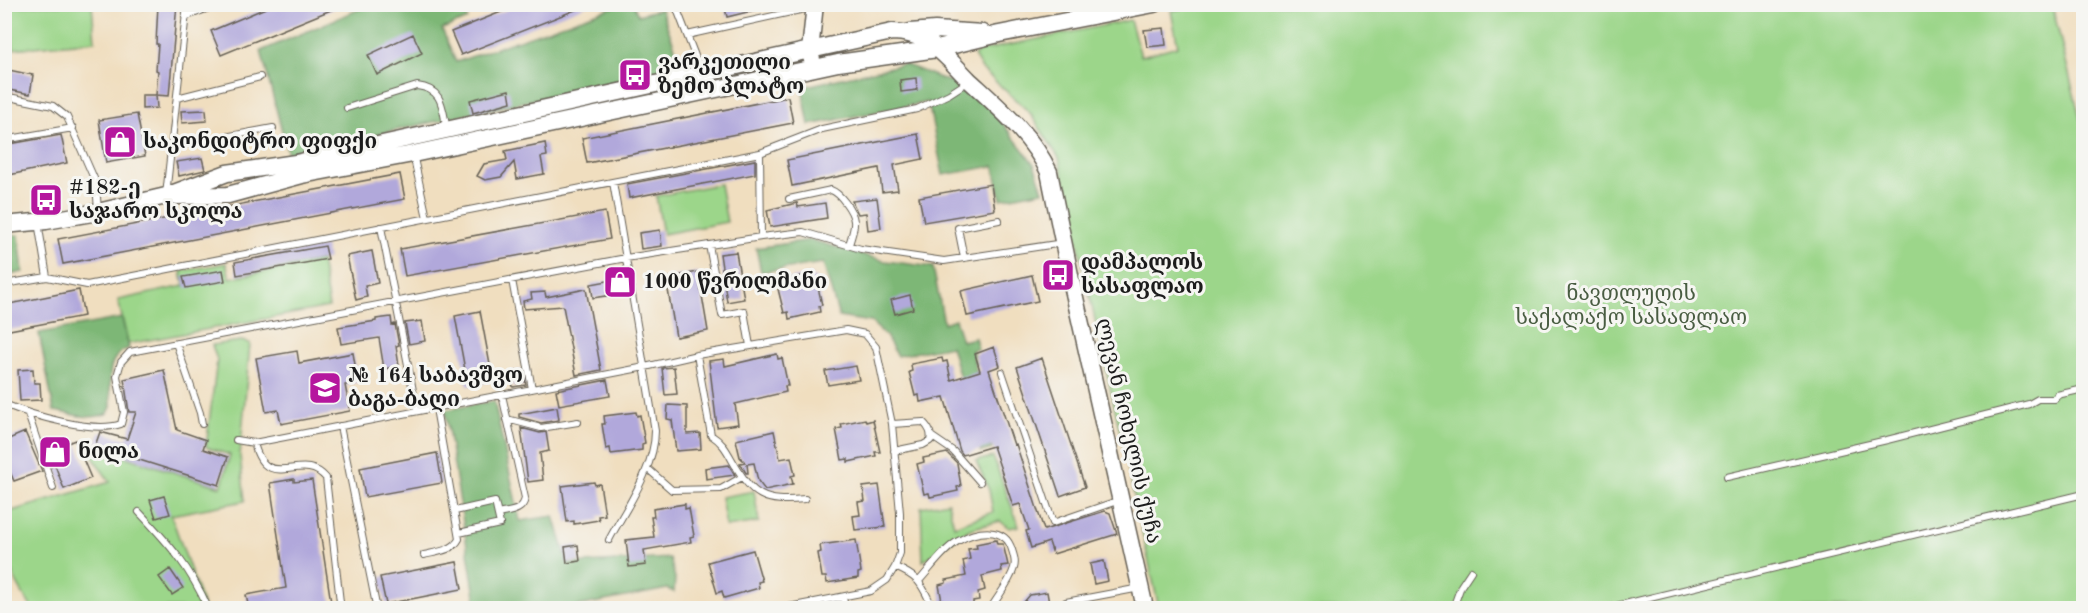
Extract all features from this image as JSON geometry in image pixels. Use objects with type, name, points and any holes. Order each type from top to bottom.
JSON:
[{"type":"street","points":[[813,68],[810,51],[815,5]]},
{"type":"street","points":[[4,225],[98,212],[166,196],[227,173],[412,146],[838,63],[938,49],[1093,14],[1154,5]]},
{"type":"street","points":[[412,146],[447,130],[892,32],[958,31],[999,34]]},
{"type":"street","points":[[938,49],[944,39],[958,31]]},
{"type":"street","name":"ლევან ჩოხელის ქუჩა","points":[[904,32],[927,41],[938,49],[1013,122],[1043,159],[1049,172],[1145,609]]},
{"type":"lane","points":[[166,196],[187,4]]},
{"type":"lane","points":[[185,17],[219,4]]},
{"type":"lane","points":[[675,4],[703,75]]},
{"type":"lane","points":[[687,35],[815,5]]},
{"type":"lane","points":[[177,98],[260,77]]},
{"type":"lane","points":[[4,284],[47,277],[87,285],[760,153],[822,129],[918,109],[949,94],[970,80]]},
{"type":"lane","points":[[347,108],[417,87],[429,87],[440,98],[447,130]]},
{"type":"lane","points":[[4,96],[53,106],[67,117],[96,183],[98,212]]},
{"type":"lane","points":[[4,140],[73,128]]},
{"type":"lane","points":[[171,147],[273,128]]},
{"type":"lane","points":[[412,146],[427,218]]},
{"type":"lane","points":[[760,153],[761,237]]},
{"type":"lane","points":[[609,540],[647,468],[655,445],[655,431],[645,368],[613,182]]},
{"type":"lane","points":[[789,198],[831,190],[837,192],[852,214],[854,222],[849,245]]},
{"type":"lane","points":[[964,258],[958,228],[999,220]]},
{"type":"lane","points":[[38,222],[47,277]]},
{"type":"lane","points":[[381,227],[417,411]]},
{"type":"lane","points":[[4,404],[28,414],[85,426],[110,428],[121,424],[124,412],[117,376],[121,362],[130,351],[626,258],[761,237],[803,232],[887,254],[944,261],[1063,243]]},
{"type":"lane","points":[[709,245],[722,315],[744,310],[750,346]]},
{"type":"lane","points":[[512,280],[532,389]]},
{"type":"lane","points":[[236,440],[254,442],[750,346],[846,330],[865,334],[876,347],[892,424],[900,513],[900,553],[887,580],[871,591],[784,609]]},
{"type":"lane","points":[[176,343],[202,424]]},
{"type":"lane","points":[[697,355],[711,435],[722,441],[742,477],[758,493],[769,499],[781,501],[805,499]]},
{"type":"lane","points":[[1002,372],[1053,523],[1121,500]]},
{"type":"lane","points":[[1727,477],[1887,440],[2029,404],[2038,399],[2055,399],[2057,395],[2084,389]]},
{"type":"lane","points":[[498,514],[521,508],[525,498],[502,395]]},
{"type":"lane","points":[[28,414],[53,488]]},
{"type":"lane","points":[[424,555],[457,545],[459,533],[437,414]]},
{"type":"lane","points":[[507,419],[541,428],[578,422]]},
{"type":"lane","points":[[892,424],[923,422],[931,436],[953,451],[980,482]]},
{"type":"lane","points":[[340,426],[379,609]]},
{"type":"lane","points":[[894,451],[923,445],[930,441],[931,436]]},
{"type":"lane","points":[[254,442],[258,458],[270,468],[285,470],[309,467],[319,470],[326,478],[340,602]]},
{"type":"lane","points":[[647,468],[672,490],[721,489],[742,477]]},
{"type":"lane","points":[[1608,609],[2084,494]]},
{"type":"lane","points":[[455,510],[495,502],[500,524],[459,533]]},
{"type":"lane","points":[[139,512],[174,549],[187,567],[208,609]]},
{"type":"lane","points":[[920,581],[956,542],[968,536],[988,532],[1001,533],[1010,542],[1015,560],[1014,570],[991,609]]},
{"type":"lane","points":[[895,567],[912,574],[920,581],[933,609]]},
{"type":"lane","points":[[1453,609],[1461,586],[1471,571]]},
{"type":"lane","points":[[1067,609],[1066,602],[1140,587]]},
{"type":"lane","points":[[843,597],[845,609]]},
{"type":"green space","points":[[633,4],[638,15],[661,9],[682,67],[288,154],[261,51],[369,5],[460,5],[468,19],[442,29],[456,62],[619,5]]},
{"type":"green space","name":"ნავთლუღის საქალაქო სასაფლაო","points":[[1201,4],[2052,5],[2084,134],[2083,608],[1159,608],[1059,158],[1030,113],[982,69],[974,56],[980,51],[1130,20],[1141,56],[1178,46],[1171,11]]},
{"type":"green space","points":[[92,5],[95,41],[13,49],[9,7]]},
{"type":"green space","points":[[904,64],[973,91],[994,112],[1034,164],[1043,191],[1001,199],[994,166],[943,175],[928,102],[809,125],[802,87]]},
{"type":"green space","points":[[720,184],[727,222],[663,234],[656,196]]},
{"type":"green space","points":[[19,235],[23,272],[5,276],[5,236]]},
{"type":"green space","points":[[811,240],[885,261],[933,267],[944,323],[955,319],[962,341],[975,338],[978,349],[972,350],[992,449],[981,452],[951,346],[897,356],[886,336],[871,322],[839,317],[823,263],[761,272],[756,248]]},
{"type":"green space","points":[[321,261],[329,307],[128,344],[118,300],[184,286],[181,271],[226,263],[230,278]]},
{"type":"green space","points":[[122,318],[129,348],[115,358],[112,365],[110,372],[111,407],[108,413],[88,417],[54,411],[39,333]]},
{"type":"green space","points":[[241,341],[250,343],[240,456],[245,501],[171,515],[204,608],[32,608],[17,584],[10,566],[8,557],[12,539],[5,540],[5,515],[110,482],[94,459],[91,446],[221,487],[230,455],[206,447],[217,360],[212,345]]},
{"type":"green space","points":[[494,401],[520,521],[554,516],[568,564],[670,558],[675,578],[674,592],[667,589],[568,608],[477,608],[445,410]]},
{"type":"green space","points":[[993,457],[1019,526],[1009,528],[1000,521],[970,529],[923,561],[921,507],[948,502],[954,526],[993,512],[989,490],[976,461]]},
{"type":"green space","points":[[754,491],[759,522],[726,527],[721,497]]},
{"type":"building","points":[[158,4],[177,4],[169,96],[156,95]]},
{"type":"building","points":[[275,4],[343,5],[221,55],[211,31]]},
{"type":"building","points":[[521,4],[588,5],[461,55],[451,32]]},
{"type":"building","points":[[724,4],[759,4],[760,9],[727,17]]},
{"type":"building","points":[[1164,28],[1166,45],[1147,47],[1144,30]]},
{"type":"building","points":[[413,34],[422,53],[377,75],[368,55]]},
{"type":"building","points":[[4,69],[33,75],[30,94],[4,89]]},
{"type":"building","points":[[916,78],[917,90],[901,92],[900,80]]},
{"type":"building","points":[[509,90],[511,102],[473,113],[470,100]]},
{"type":"building","points":[[142,95],[156,95],[157,108],[142,109]]},
{"type":"building","points":[[788,97],[793,123],[587,163],[582,138]]},
{"type":"building","points":[[206,110],[207,121],[182,123],[181,111]]},
{"type":"building","points":[[137,114],[145,156],[106,163],[99,120]]},
{"type":"building","points":[[918,134],[923,159],[894,165],[898,190],[882,192],[879,168],[792,186],[787,160]]},
{"type":"building","points":[[61,135],[67,163],[4,176],[4,145]]},
{"type":"building","points":[[545,143],[547,156],[541,157],[544,174],[517,179],[514,162],[501,177],[485,180],[477,176],[484,164],[507,160],[505,151]]},
{"type":"building","points":[[202,158],[205,170],[179,176],[176,162]]},
{"type":"building","points":[[755,160],[755,174],[629,198],[627,184]]},
{"type":"building","points":[[400,174],[405,199],[63,264],[58,239]]},
{"type":"building","points":[[991,184],[995,210],[924,222],[919,197]]},
{"type":"building","points":[[877,198],[881,228],[868,230],[866,213],[858,214],[852,201]]},
{"type":"building","points":[[797,203],[798,207],[825,203],[827,218],[770,227],[767,210]]},
{"type":"building","points":[[605,212],[610,239],[405,276],[400,249]]},
{"type":"building","points":[[660,230],[662,246],[641,249],[639,233]]},
{"type":"building","points":[[325,246],[328,259],[237,275],[235,262]]},
{"type":"building","points":[[372,251],[378,283],[365,286],[367,297],[356,300],[347,256]]},
{"type":"building","points":[[736,252],[744,299],[727,302],[720,254]]},
{"type":"building","points":[[223,270],[225,281],[186,288],[183,277]]},
{"type":"building","points":[[698,272],[708,331],[676,337],[666,278]]},
{"type":"building","points":[[811,274],[812,278],[816,278],[822,305],[819,306],[820,312],[789,319],[788,312],[784,313],[778,289],[781,288],[779,281]]},
{"type":"building","points":[[1032,275],[1038,301],[967,316],[961,291]]},
{"type":"building","points":[[624,278],[626,293],[593,298],[591,284]]},
{"type":"building","points":[[586,289],[601,370],[576,375],[563,306],[524,309],[523,301],[532,299],[531,293],[545,292],[546,297]]},
{"type":"building","points":[[79,290],[84,316],[4,331],[4,305]]},
{"type":"building","points":[[910,295],[913,309],[895,314],[891,300]]},
{"type":"building","points":[[480,311],[493,381],[468,386],[455,316]]},
{"type":"building","points":[[391,317],[392,325],[395,324],[399,345],[396,346],[399,366],[384,369],[379,338],[341,344],[338,327]]},
{"type":"building","points":[[422,321],[425,341],[409,344],[405,323]]},
{"type":"building","points":[[994,347],[1000,366],[989,370],[1044,530],[1105,511],[1110,513],[1117,534],[1053,554],[1049,542],[1031,548],[1026,531],[1029,530],[1020,504],[1013,506],[993,446],[963,455],[944,397],[920,402],[919,395],[915,396],[909,372],[912,371],[911,364],[942,358],[943,362],[947,361],[951,380],[980,371],[975,354]]},
{"type":"building","points":[[297,351],[299,363],[353,353],[358,382],[345,385],[350,411],[281,424],[278,410],[266,412],[256,358]]},
{"type":"building","points":[[777,354],[778,359],[782,358],[788,386],[785,386],[786,392],[735,404],[738,424],[717,427],[709,361],[724,359],[725,366]]},
{"type":"building","points":[[1042,358],[1085,487],[1060,496],[1017,367]]},
{"type":"building","points":[[856,366],[859,380],[828,385],[825,371]]},
{"type":"building","points":[[674,367],[677,394],[665,395],[662,368]]},
{"type":"building","points":[[33,369],[34,383],[40,383],[41,400],[20,401],[18,370]]},
{"type":"building","points":[[164,370],[177,430],[206,440],[203,449],[228,457],[219,485],[95,446],[100,432],[127,439],[136,412],[129,412],[124,379]]},
{"type":"building","points":[[523,370],[526,385],[513,387],[510,372]]},
{"type":"building","points":[[607,380],[610,396],[559,405],[556,390]]},
{"type":"building","points":[[668,405],[687,406],[687,434],[700,433],[701,449],[676,451],[672,420],[667,419]]},
{"type":"building","points":[[557,407],[559,420],[541,423],[519,417],[519,414]]},
{"type":"building","points":[[636,412],[637,416],[640,415],[645,443],[642,444],[642,450],[611,454],[610,448],[606,449],[602,424],[605,424],[604,416]]},
{"type":"building","points":[[865,419],[866,422],[873,420],[880,452],[875,452],[876,456],[848,462],[848,459],[842,460],[836,429],[842,428],[841,424]]},
{"type":"building","points":[[521,428],[540,433],[546,432],[549,451],[540,453],[543,480],[528,482]]},
{"type":"building","points":[[774,431],[780,459],[791,457],[795,475],[791,476],[793,484],[765,490],[758,481],[754,463],[747,464],[748,473],[746,473],[740,463],[745,462],[740,457],[736,440]]},
{"type":"building","points":[[25,432],[42,471],[14,481],[4,458],[4,441]]},
{"type":"building","points":[[75,440],[91,478],[64,489],[55,465],[51,467],[46,452]]},
{"type":"building","points":[[437,453],[442,483],[365,497],[360,468]]},
{"type":"building","points":[[947,453],[957,463],[961,486],[957,487],[958,491],[930,497],[929,493],[924,494],[917,464],[924,462],[923,458]]},
{"type":"building","points":[[729,465],[735,475],[706,479],[705,468]]},
{"type":"building","points":[[294,479],[294,482],[312,480],[332,609],[249,609],[246,595],[286,588],[270,483]]},
{"type":"building","points":[[594,482],[595,485],[600,484],[605,515],[598,516],[599,520],[574,524],[574,521],[567,522],[562,486]]},
{"type":"building","points":[[879,485],[885,527],[855,530],[853,516],[860,515],[858,502],[865,501],[863,487]]},
{"type":"building","points":[[164,496],[170,514],[156,518],[150,500]]},
{"type":"building","points":[[685,504],[685,509],[689,508],[694,536],[690,537],[691,542],[644,550],[646,565],[629,567],[626,540],[654,537],[651,517],[654,517],[653,509]]},
{"type":"building","points":[[856,540],[861,572],[858,573],[858,578],[827,583],[826,577],[822,577],[818,553],[821,552],[820,545]]},
{"type":"building","points":[[996,540],[997,544],[1003,544],[1008,565],[1001,566],[1002,571],[982,576],[985,590],[978,592],[979,600],[973,601],[973,606],[962,609],[952,609],[952,605],[943,607],[939,585],[946,583],[946,580],[966,576],[963,561],[970,559],[968,549],[977,548],[976,544]]},
{"type":"building","points":[[578,545],[580,561],[567,563],[565,547]]},
{"type":"building","points":[[753,550],[762,581],[758,582],[759,588],[724,598],[722,591],[717,593],[708,562]]},
{"type":"building","points":[[1104,561],[1108,581],[1094,584],[1090,564]]},
{"type":"building","points":[[457,562],[462,589],[386,604],[380,577]]},
{"type":"building","points":[[170,569],[183,588],[172,595],[159,577]]},
{"type":"building","points":[[1047,592],[1050,609],[1018,609],[1030,595]]},
{"type":"place","name":"ვარკეთილი ზემო პლატო","points":[[635,75]]},
{"type":"place","name":"საკონდიტრო ფიფქი","points":[[120,142]]},
{"type":"place","name":"#182-ე საჯარო სკოლა","points":[[46,200]]},
{"type":"place","name":"დამპალოს სასაფლაო","points":[[1058,275]]},
{"type":"place","name":"1000 წვრილმანი","points":[[620,282]]},
{"type":"place","name":"№ 164 საბავშვო ბაგა-ბაღი","points":[[325,388]]},
{"type":"place","name":"ნილა","points":[[55,452]]}]
